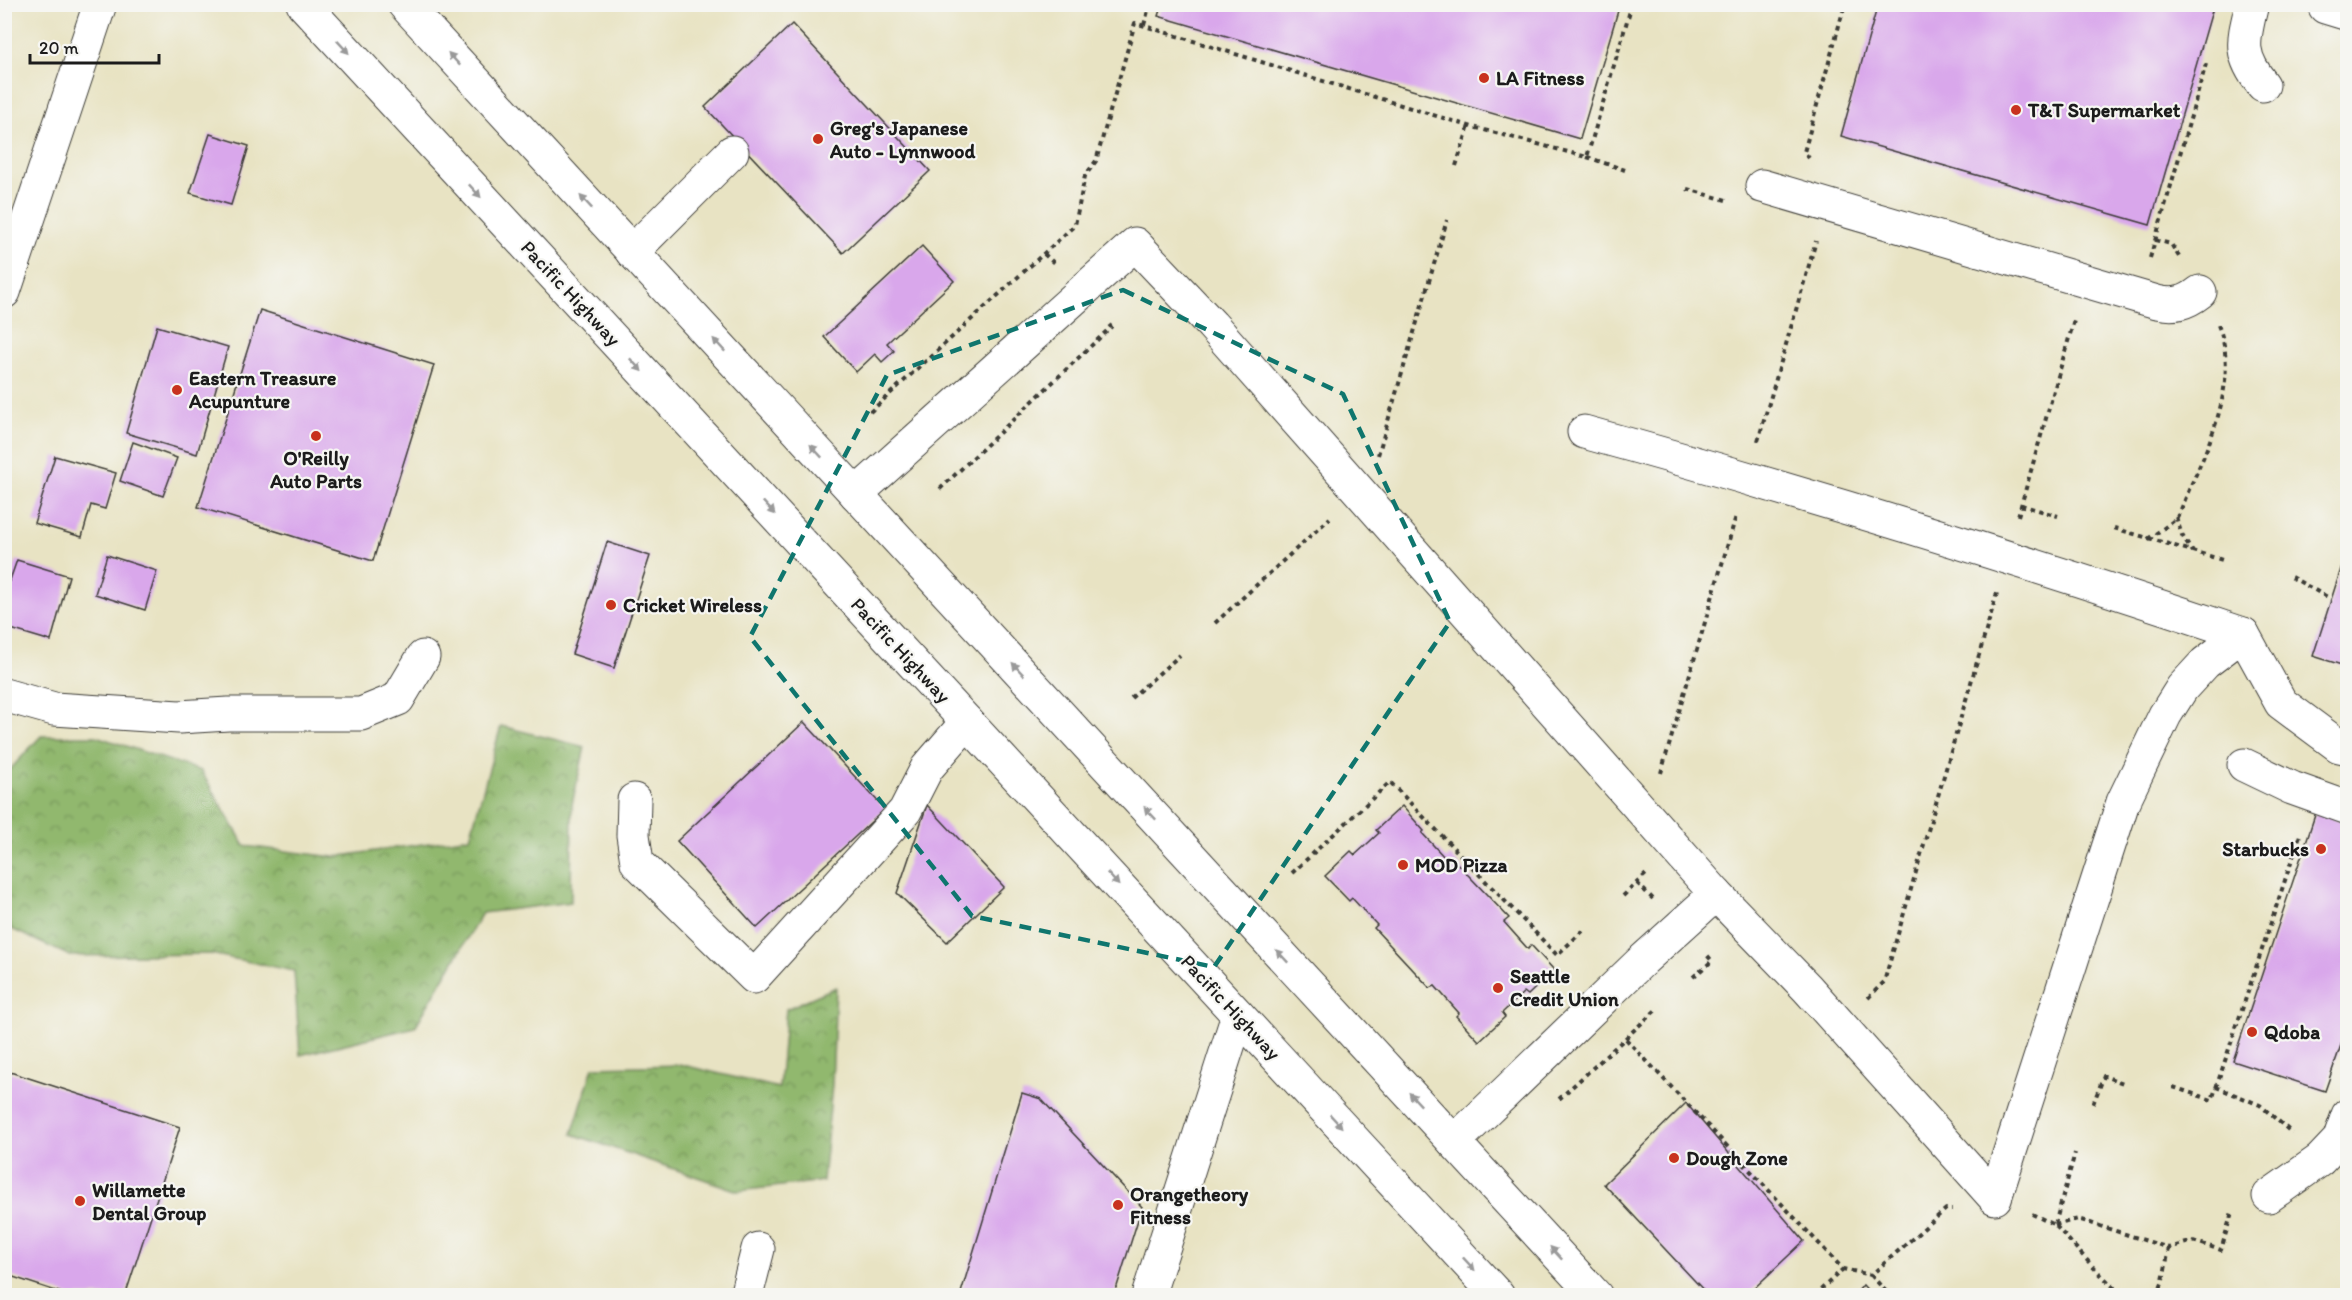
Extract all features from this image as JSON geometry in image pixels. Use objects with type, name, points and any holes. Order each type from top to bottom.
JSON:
[{"type":"main road","points":[[4,292],[100,4]]},
{"type":"main road","name":"Pacific Highway","points":[[303,4],[1498,1296]]},
{"type":"main road","points":[[404,4],[1596,1296]]},
{"type":"main road","points":[[2252,4],[2243,40],[2249,67],[2263,85]]},
{"type":"main road","points":[[632,252],[732,152]]},
{"type":"main road","points":[[1762,186],[2157,302],[2171,305],[2187,302],[2192,279]]},
{"type":"main road","points":[[856,494],[1135,244],[1212,325],[1716,894],[1807,988],[1995,1197],[2123,802],[2165,715],[2182,687],[2205,663],[2242,634]]},
{"type":"main road","points":[[1584,432],[1808,495],[2076,578],[2242,634],[2281,703],[2339,746],[2348,748]]},
{"type":"main road","points":[[4,694],[54,709],[168,716],[361,714],[398,699],[423,657]]},
{"type":"main road","points":[[634,800],[633,835],[637,862],[754,977],[905,811],[927,768],[968,722]]},
{"type":"main road","points":[[2244,765],[2292,788],[2348,808]]},
{"type":"main road","points":[[1454,1142],[1643,960],[1716,894]]},
{"type":"main road","points":[[1148,1296],[1239,1015]]},
{"type":"main road","points":[[2269,1196],[2320,1160],[2339,1140],[2348,1115]]},
{"type":"main road","points":[[746,1296],[758,1250]]},
{"type":"path","points":[[1144,26],[1150,4]]},
{"type":"path","points":[[1587,157],[1632,4]]},
{"type":"path","points":[[1819,162],[1810,159],[1803,152],[1845,4]]},
{"type":"path","points":[[870,412],[1075,225],[1085,176],[1096,161],[1135,23],[1469,126],[1587,157],[1625,170]]},
{"type":"path","points":[[2140,255],[2151,258],[2207,60]]},
{"type":"path","points":[[1456,166],[1469,126]]},
{"type":"path","points":[[1686,189],[1731,202]]},
{"type":"path","points":[[1376,464],[1447,220]]},
{"type":"path","points":[[1758,442],[1818,236]]},
{"type":"path","points":[[2155,240],[2171,244],[2192,279]]},
{"type":"path","points":[[1044,254],[1056,264]]},
{"type":"path","points":[[2018,516],[2077,311]]},
{"type":"path","points":[[940,489],[1111,327],[1106,320]]},
{"type":"path","points":[[2148,539],[2176,517],[2207,450],[2222,402],[2226,383],[2223,336],[2216,321]]},
{"type":"path","points":[[2021,506],[2058,516]]},
{"type":"path","points":[[1660,774],[1737,511]]},
{"type":"path","points":[[2176,517],[2182,535],[2192,552]]},
{"type":"path","points":[[1215,623],[1330,518]]},
{"type":"path","points":[[2114,528],[2226,561]]},
{"type":"path","points":[[2290,577],[2331,599]]},
{"type":"path","points":[[1862,1005],[1884,982],[1998,587]]},
{"type":"path","points":[[1131,698],[1180,656]]},
{"type":"path","points":[[1292,873],[1390,782],[1557,955],[1586,928]]},
{"type":"path","points":[[2173,1087],[2212,1100],[2302,831]]},
{"type":"path","points":[[1623,896],[1653,868]]},
{"type":"path","points":[[1637,884],[1654,900]]},
{"type":"path","points":[[1557,1101],[1656,1010]]},
{"type":"path","points":[[1626,1038],[1843,1269],[1871,1275],[1890,1296]]},
{"type":"path","points":[[2093,1104],[2104,1076],[2122,1083]]},
{"type":"path","points":[[2216,1087],[2260,1105],[2294,1135]]},
{"type":"path","points":[[2055,1225],[2075,1153]]},
{"type":"path","points":[[1871,1275],[1946,1209],[1962,1210]]},
{"type":"path","points":[[2055,1225],[2078,1219],[2169,1248],[2193,1241],[2221,1250],[2233,1210]]},
{"type":"path","points":[[2032,1214],[2055,1225],[2123,1296]]},
{"type":"path","points":[[2157,1296],[2163,1281],[2169,1248]]},
{"type":"path","points":[[1814,1296],[1843,1269]]},
{"type":"highlighted area","points":[[1123,290],[1343,394],[1450,622],[1214,967],[972,916],[750,637],[887,375]]},
{"type":"green space","points":[[501,726],[585,747],[572,804],[571,902],[482,913],[415,1027],[300,1055],[294,971],[211,954],[70,956],[5,926],[5,775],[41,736],[96,736],[201,771],[245,846],[334,857],[470,837]]},
{"type":"green space","points":[[836,987],[832,1085],[823,1181],[738,1191],[572,1134],[593,1067],[683,1065],[779,1088],[786,1009]]},
{"type":"building","name":"LA Fitness","points":[[1162,4],[1620,4],[1580,139],[1158,16]]},
{"type":"building","name":"T&T Supermarket","points":[[1878,4],[2214,4],[2150,225],[1841,136]]},
{"type":"building","name":"Greg's Japanese Auto - Lynnwood","points":[[792,24],[930,171],[843,253],[705,107]]},
{"type":"building","points":[[210,134],[249,146],[231,205],[190,193]]},
{"type":"building","points":[[922,246],[954,281],[887,343],[894,351],[882,362],[875,354],[856,372],[824,337]]},
{"type":"building","name":"O'Reilly Auto Parts","points":[[260,310],[434,365],[373,561],[198,507]]},
{"type":"building","name":"Eastern Treasure Acupunture","points":[[157,326],[228,347],[197,454],[126,433]]},
{"type":"building","points":[[133,442],[177,458],[163,496],[120,481]]},
{"type":"building","points":[[55,456],[116,473],[105,509],[91,505],[82,537],[34,523]]},
{"type":"building","name":"Cricket Wireless","points":[[607,542],[650,556],[614,668],[572,654]]},
{"type":"building","points":[[2348,547],[2348,667],[2313,656]]},
{"type":"building","points":[[107,555],[157,571],[145,610],[95,594]]},
{"type":"building","points":[[17,560],[69,576],[51,641],[4,627],[4,597]]},
{"type":"building","points":[[804,722],[885,809],[757,928],[677,841]]},
{"type":"building","points":[[927,805],[1004,887],[947,942],[897,893]]},
{"type":"building","points":[[1402,806],[1424,831],[1422,833],[1446,859],[1450,856],[1509,918],[1504,922],[1528,949],[1531,945],[1554,970],[1528,995],[1524,992],[1502,1013],[1505,1017],[1479,1041],[1456,1016],[1459,1013],[1435,986],[1430,988],[1374,928],[1377,925],[1352,898],[1349,901],[1325,876],[1351,851],[1355,855],[1379,833],[1376,830]]},
{"type":"building","points":[[2316,812],[2348,823],[2348,1025],[2325,1091],[2233,1061]]},
{"type":"building","name":"Willamette Dental Group","points":[[4,1070],[180,1127],[125,1296],[71,1296],[4,1274]]},
{"type":"building","points":[[1022,1093],[1041,1099],[1142,1207],[1114,1296],[960,1296]]},
{"type":"building","points":[[1686,1103],[1804,1241],[1746,1296],[1709,1296],[1604,1184]]},
{"type":"building","points":[[1863,1285],[1873,1296],[1854,1296]]},
{"type":"place","name":"LA Fitness","points":[[1484,78]]},
{"type":"place","name":"T&T Supermarket","points":[[2016,110]]},
{"type":"place","name":"Greg's Japanese Auto - Lynnwood","points":[[818,139]]},
{"type":"place","name":"Eastern Treasure Acupunture","points":[[177,390]]},
{"type":"place","name":"O'Reilly Auto Parts","points":[[316,436]]},
{"type":"place","name":"Cricket Wireless","points":[[611,605]]},
{"type":"place","name":"Starbucks","points":[[2321,849]]},
{"type":"place","name":"MOD Pizza","points":[[1403,865]]},
{"type":"place","name":"Seattle Credit Union","points":[[1498,988]]},
{"type":"place","name":"Qdoba","points":[[2252,1032]]},
{"type":"place","name":"Dough Zone","points":[[1674,1158]]},
{"type":"place","name":"Willamette Dental Group","points":[[80,1201]]},
{"type":"place","name":"Orangetheory Fitness","points":[[1118,1205]]}]
